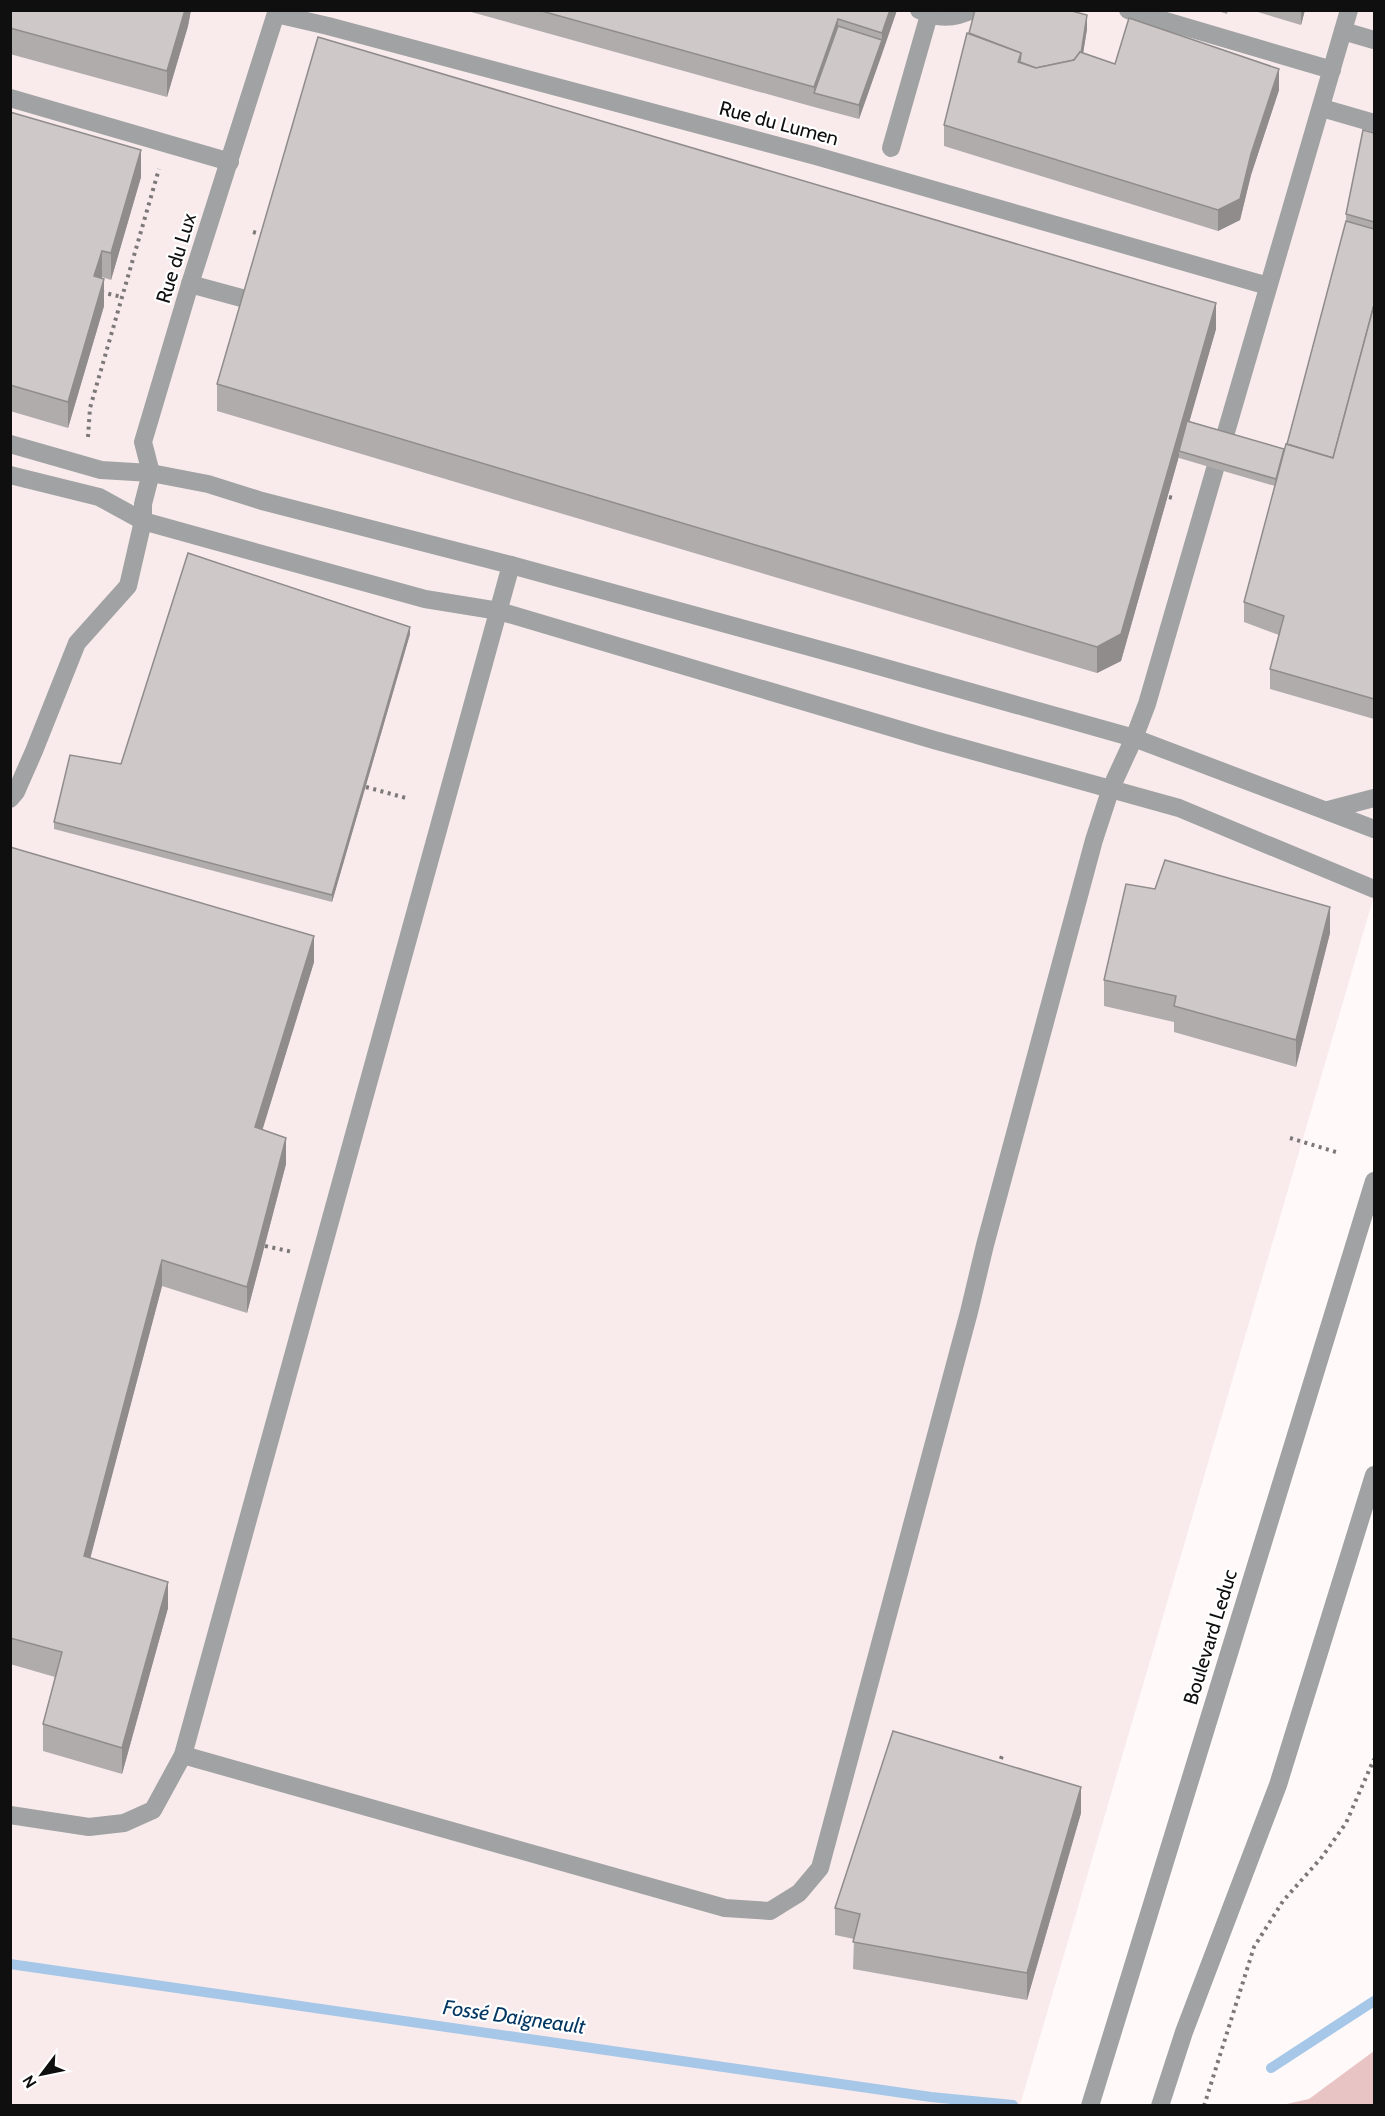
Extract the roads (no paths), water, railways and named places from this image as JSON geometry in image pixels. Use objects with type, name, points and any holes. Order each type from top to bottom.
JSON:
[{"type":"street","points":[[891,148],[924,13],[945,18],[960,16],[972,10]]},
{"type":"street","points":[[1128,10],[1332,70]]},
{"type":"street","points":[[1224,439],[1349,10]]},
{"type":"street","name":"Rue du Lux","points":[[151,473],[142,442],[277,12]]},
{"type":"street","name":"Rue du Lumen","points":[[277,12],[816,156],[1268,286]]},
{"type":"street","points":[[1343,31],[1374,39]]},
{"type":"street","points":[[10,98],[230,162]]},
{"type":"street","points":[[1322,108],[1374,123]]},
{"type":"street","points":[[190,284],[249,300]]},
{"type":"street","points":[[10,444],[101,470],[151,473],[208,484],[262,501],[512,565],[1134,738],[1374,829]]},
{"type":"street","points":[[183,1755],[725,1908],[770,1911],[799,1893],[820,1868],[1094,840],[1111,788],[1147,704],[1215,469]]},
{"type":"street","points":[[10,799],[16,792],[77,643],[128,586],[151,473]]},
{"type":"street","points":[[10,475],[99,497],[143,521],[425,599],[499,611],[934,740],[1179,808],[1374,889]]},
{"type":"street","points":[[10,1815],[89,1827],[124,1823],[153,1810],[183,1755],[512,565]]},
{"type":"street","points":[[1328,810],[1374,798]]},
{"type":"street","name":"Boulevard Leduc","points":[[1090,2106],[1374,1181]]},
{"type":"street","points":[[1160,2106],[1191,2014],[1278,1785],[1374,1475]]},
{"type":"waterway","name":"Fossé Daigneault","points":[[10,1964],[931,2097],[1013,2105]]},
{"type":"waterway","name":"Fossé Daigneault","points":[[1271,2068],[1374,2001]]}]
